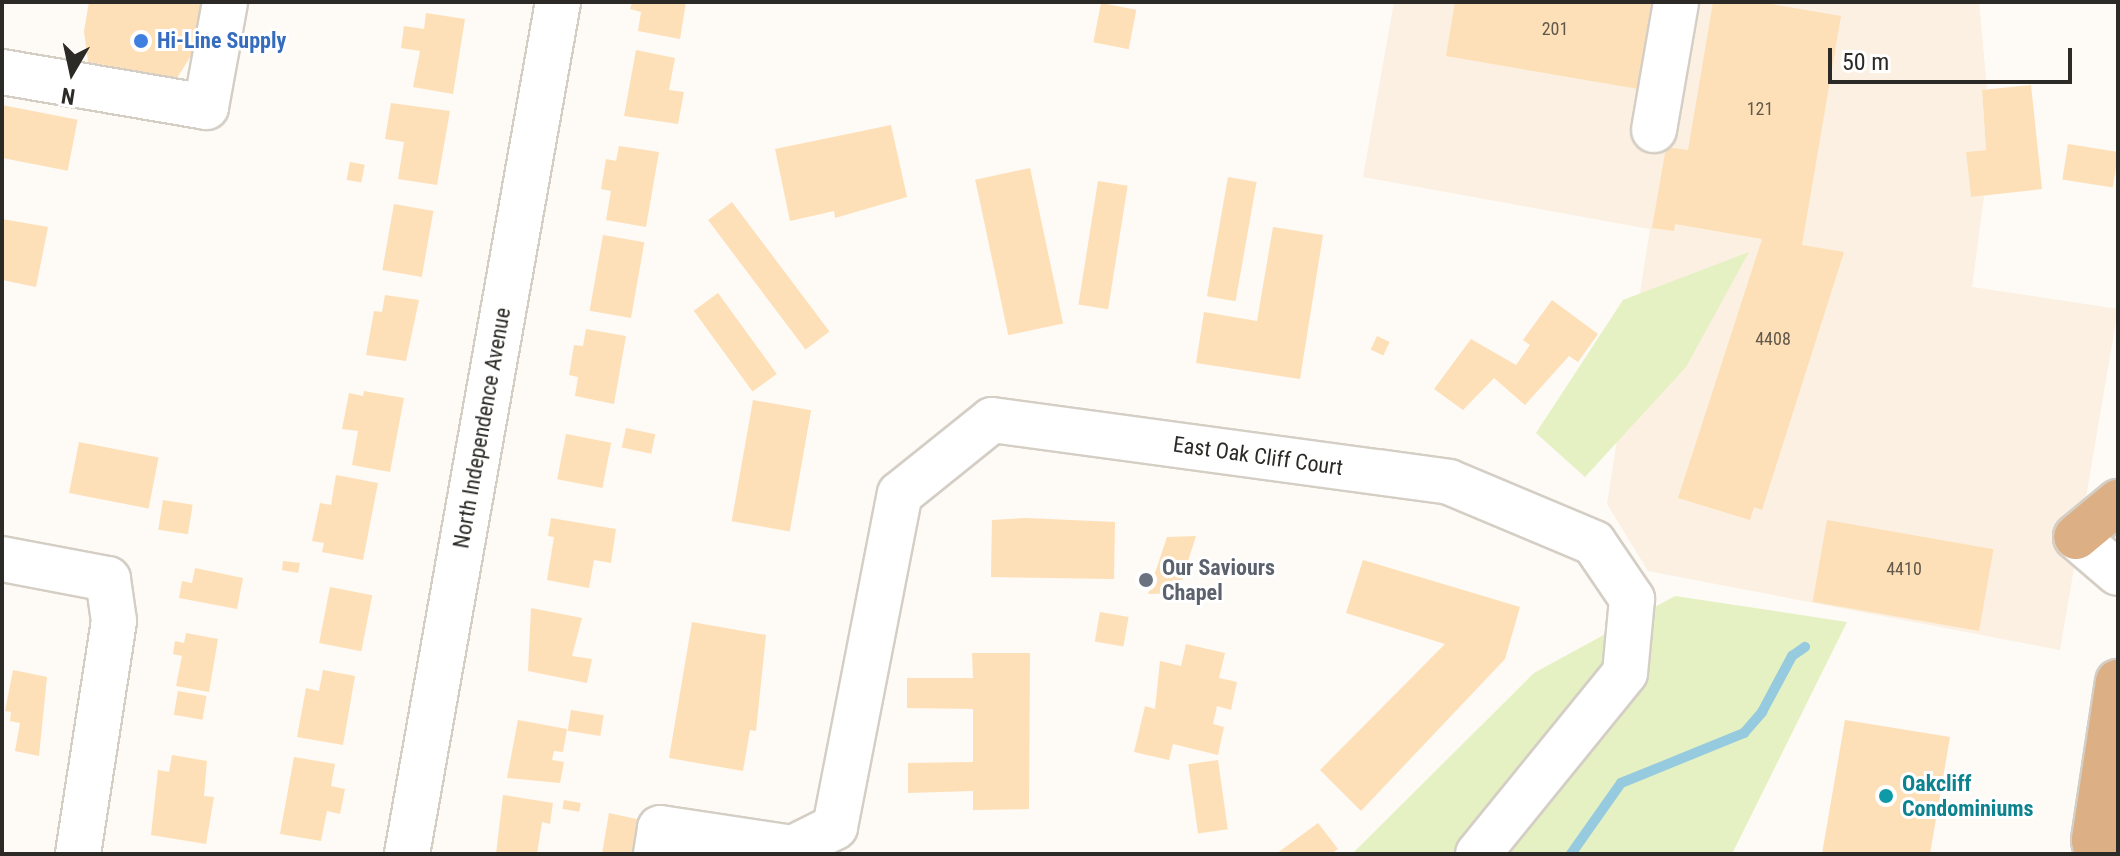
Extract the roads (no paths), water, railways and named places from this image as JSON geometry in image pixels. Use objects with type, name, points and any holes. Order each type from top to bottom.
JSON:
[{"type":"main road","points":[[2076,537],[2118,502]]},
{"type":"main road","points":[[2097,854],[2094,840],[2118,682]]},
{"type":"street","points":[[2,72],[206,107],[225,2]]},
{"type":"street","name":"North Independence Avenue","points":[[407,854],[558,2]]},
{"type":"street","points":[[1654,130],[1676,2]]},
{"type":"street","name":"East Oak Cliff Court","points":[[656,854],[660,828],[793,848],[835,827],[900,494],[992,420],[1449,482],[1594,543],[1632,599],[1625,673],[1478,854]]},
{"type":"street","points":[[2076,537],[2118,573]]},
{"type":"street","points":[[2,559],[108,579],[114,621],[78,854]]},
{"type":"waterway","points":[[1571,854],[1621,783],[1744,733],[1762,712],[1792,656],[1805,647]]},
{"type":"place","name":"Hi-Line Supply","points":[[141,41]]},
{"type":"place","name":"Our Saviours Chapel","points":[[1146,580]]},
{"type":"place","name":"Oakcliff Condominiums","points":[[1886,796]]}]
